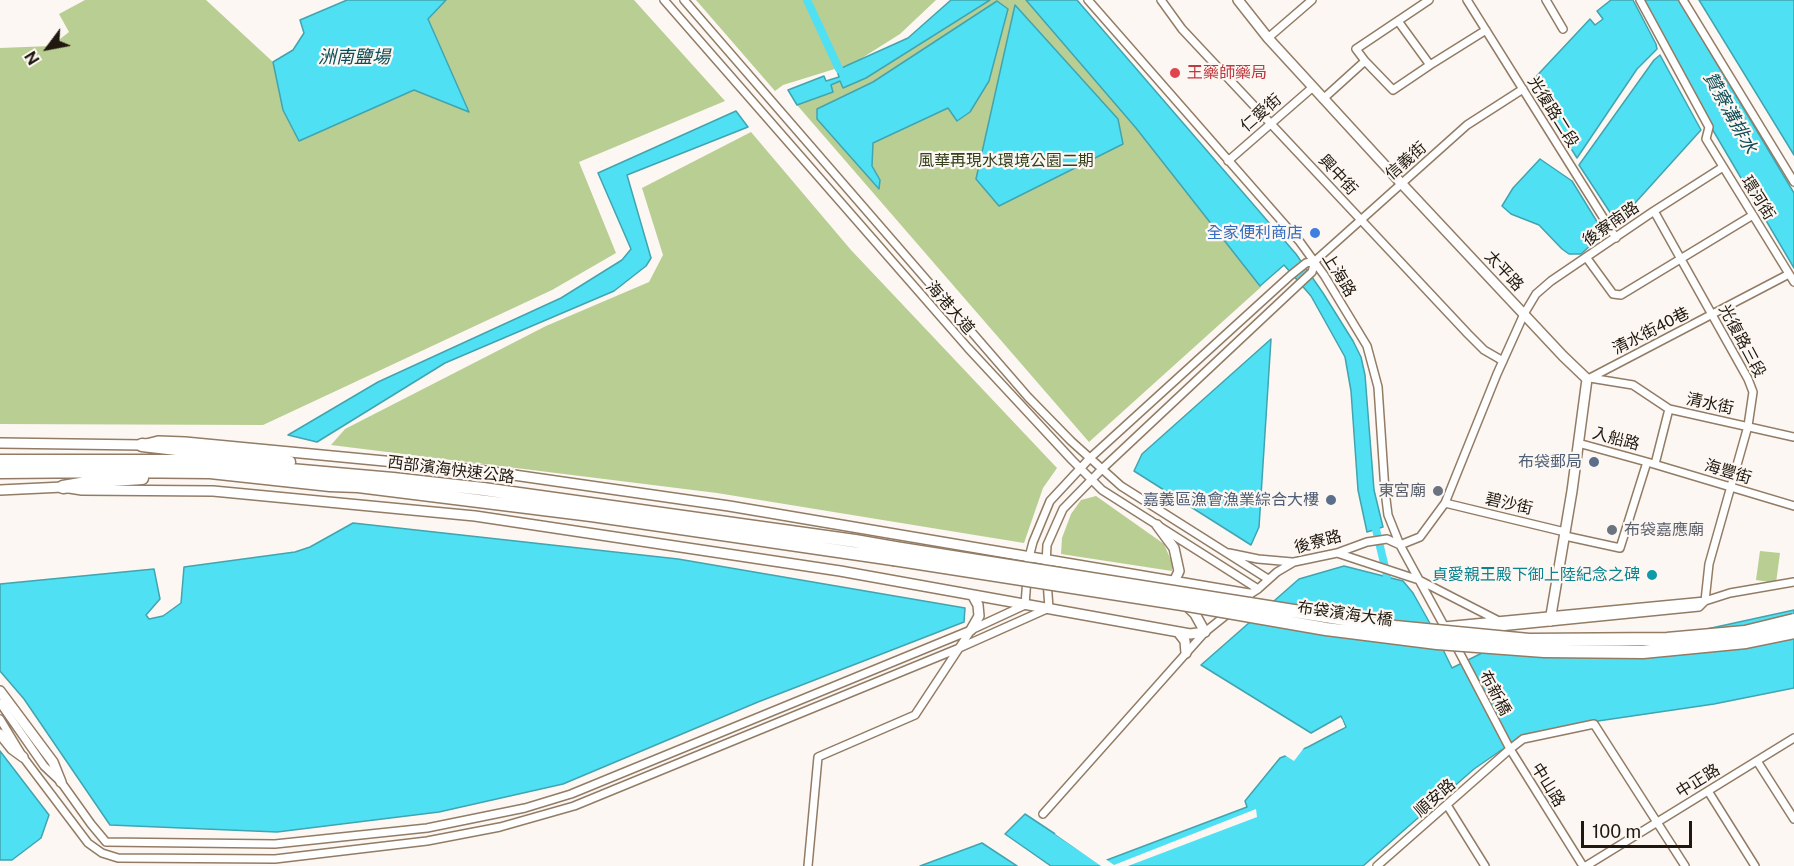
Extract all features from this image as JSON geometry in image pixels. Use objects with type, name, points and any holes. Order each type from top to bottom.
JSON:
[{"type":"highway","points":[[142,445],[324,466],[393,479]]},
{"type":"highway","name":"西部濱海快速公路","points":[[0,460],[188,461],[393,479],[483,489],[855,541],[894,554]]},
{"type":"highway","name":"西部濱海快速公路","points":[[0,472],[210,472],[473,499],[894,554]]},
{"type":"highway","points":[[63,487],[98,481],[177,476],[330,485]]},
{"type":"highway","name":"布袋濱海大橋","points":[[894,554],[1395,627],[1529,640],[1667,639],[1745,632],[1794,620]]},
{"type":"highway","name":"布袋濱海大橋","points":[[894,554],[1326,629],[1497,647],[1544,651],[1643,652],[1746,642],[1794,632]]},
{"type":"street","name":"海港大道","points":[[664,0],[968,348],[1080,468],[1102,490],[1253,591]]},
{"type":"street","name":"海港大道","points":[[684,0],[1028,397],[1121,486],[1268,579]]},
{"type":"street","name":"上海路","points":[[1088,0],[1315,261],[1367,346],[1378,387],[1388,515],[1400,545],[1457,649]]},
{"type":"street","name":"興中街","points":[[1161,0],[1182,29],[1477,344],[1503,361]]},
{"type":"street","name":"太平路","points":[[1238,0],[1268,38],[1323,99],[1587,379],[1551,618]]},
{"type":"street","points":[[1268,38],[1312,0]]},
{"type":"street","points":[[1429,0],[1356,49],[1365,62],[1393,90],[1486,30]]},
{"type":"street","name":"光復路二段","points":[[1467,0],[1616,238]]},
{"type":"street","points":[[1546,0],[1563,29]]},
{"type":"street","name":"環河街","points":[[1640,0],[1709,127],[1706,139],[1794,282]]},
{"type":"street","points":[[1683,0],[1794,182]]},
{"type":"street","points":[[1398,21],[1430,65]]},
{"type":"street","points":[[1323,99],[1365,62]]},
{"type":"street","name":"仁愛街","points":[[1228,161],[1313,87]]},
{"type":"street","name":"信義街","points":[[1315,261],[1467,125],[1523,89]]},
{"type":"street","name":"後寮南路","points":[[1524,314],[1536,294],[1544,288],[1654,211],[1723,167]]},
{"type":"street","name":"光復路三段","points":[[1654,211],[1713,315],[1753,392],[1748,426],[1709,564],[1705,601]]},
{"type":"street","points":[[1586,257],[1613,294],[1621,294],[1753,216]]},
{"type":"street","points":[[1025,605],[1029,555],[1050,501],[1090,458],[1291,275],[1306,263],[1315,261],[1312,272],[1102,469],[1063,509],[1047,546],[1049,608]]},
{"type":"street","name":"清水街40巷","points":[[1590,378],[1789,274]]},
{"type":"street","points":[[1400,545],[1420,537],[1446,503],[1524,314]]},
{"type":"street","name":"清水街","points":[[1590,378],[1632,385],[1669,409],[1794,437]]},
{"type":"street","points":[[1651,463],[1669,409]]},
{"type":"street","points":[[0,443],[142,445],[158,441],[479,470],[707,502],[1029,555],[1174,582],[1253,591]]},
{"type":"street","name":"入船路","points":[[1565,534],[1620,548],[1651,463],[1578,443]]},
{"type":"street","name":"海豐街","points":[[1651,463],[1794,506]]},
{"type":"street","points":[[0,490],[63,487],[82,490],[213,491],[476,516],[840,571],[1190,634],[1204,632],[1195,614],[1167,586],[1153,578]]},
{"type":"street","name":"碧沙街","points":[[1446,503],[1565,534]]},
{"type":"street","points":[[1157,525],[1174,548],[1179,571],[1174,582]]},
{"type":"street","name":"後寮路","points":[[1043,814],[1204,632],[1268,579],[1294,561],[1336,553],[1367,542],[1387,539],[1400,545]]},
{"type":"street","points":[[1223,552],[1258,559],[1294,561]]},
{"type":"street","points":[[1336,553],[1419,580],[1497,620]]},
{"type":"street","points":[[1444,626],[1455,629],[1481,628],[1705,601],[1730,593],[1794,582]]},
{"type":"street","points":[[808,866],[818,757],[915,715],[979,616],[978,605],[973,596]]},
{"type":"street","points":[[0,691],[53,762],[62,782],[106,842],[275,844],[427,828],[525,808],[571,794],[971,630],[1025,605]]},
{"type":"street","points":[[0,719],[12,749],[23,757],[88,843],[102,853],[118,858],[275,859],[427,841],[500,827],[574,806],[957,649],[1049,608]]},
{"type":"street","points":[[1444,626],[1497,620],[1551,618]]},
{"type":"street","points":[[1178,632],[1185,641],[1186,653]]},
{"type":"street","name":"布新橋","points":[[1457,649],[1510,749]]},
{"type":"street","points":[[0,703],[44,766],[62,782]]},
{"type":"street","name":"順安路","points":[[1377,866],[1523,739],[1594,724],[1658,822]]},
{"type":"street","name":"中正路","points":[[1585,866],[1794,738]]},
{"type":"street","name":"中山路","points":[[1510,749],[1585,866]]},
{"type":"street","points":[[1757,761],[1794,819]]},
{"type":"street","points":[[1708,791],[1755,866]]},
{"type":"street","points":[[1447,806],[1485,866]]},
{"type":"street","points":[[1658,822],[1685,866]]},
{"type":"green space","points":[[85,0],[206,0],[273,62],[283,110],[299,141],[414,90],[469,111],[428,18],[446,0],[634,0],[725,101],[579,162],[616,253],[552,290],[263,425],[0,424],[0,48],[51,46],[69,32],[59,14]]},
{"type":"green space","points":[[696,0],[936,0],[900,34],[854,63],[783,85],[775,91]]},
{"type":"green space","name":"風華再現水環境公園二期","points":[[984,0],[1026,0],[1136,128],[1261,287],[1089,442],[797,105]]},
{"type":"green space","points":[[751,132],[851,250],[1057,468],[1043,488],[1024,543],[717,493],[331,445],[345,429],[546,326],[649,282],[663,255],[642,188]]},
{"type":"green space","points":[[1096,496],[1164,544],[1173,565],[1172,571],[1061,554],[1062,538],[1071,514],[1081,500]]},
{"type":"green space","points":[[1760,551],[1780,553],[1776,583],[1756,580]]},
{"type":"water","name":"洲南鹽場","points":[[347,0],[446,0],[428,19],[469,112],[414,90],[299,141],[283,110],[273,62],[293,50],[304,33],[300,20]]},
{"type":"water","points":[[951,0],[990,0],[866,78],[843,88],[840,81],[831,85],[833,92],[797,105],[788,90],[824,76],[826,81],[839,77],[837,70],[908,38]]},
{"type":"water","points":[[1026,0],[1077,0],[1296,254],[1323,293],[1361,357],[1365,375],[1374,490],[1383,527],[1367,532],[1358,490],[1351,391],[1345,357],[1311,296],[1284,265],[1260,286],[1136,128]]},
{"type":"water","points":[[1611,0],[1633,0],[1657,49],[1637,69],[1577,158],[1530,83],[1590,19],[1595,25],[1603,19],[1597,11]]},
{"type":"water","name":"贊寮溝排水","points":[[1643,0],[1679,0],[1794,193],[1794,268],[1701,110]]},
{"type":"water","points":[[1699,0],[1794,0],[1794,155]]},
{"type":"water","points":[[997,1],[1008,9],[989,81],[970,112],[957,121],[948,108],[873,143],[872,166],[880,180],[879,189],[817,119],[817,109],[873,82]]},
{"type":"water","points":[[1015,5],[1118,119],[1123,144],[999,206],[976,179]]},
{"type":"water","points":[[1660,55],[1701,130],[1617,223],[1579,165],[1654,60]]},
{"type":"water","points":[[736,111],[748,127],[627,175],[651,258],[646,266],[614,291],[445,363],[317,442],[288,435],[378,382],[561,298],[622,260],[631,249],[598,173]]},
{"type":"water","points":[[1540,159],[1572,181],[1604,233],[1581,254],[1569,254],[1539,225],[1511,214],[1502,206],[1513,188]]},
{"type":"water","points":[[1271,339],[1259,527],[1251,545],[1134,471],[1142,454]]},
{"type":"water","points":[[353,523],[678,559],[965,608],[964,622],[758,702],[563,784],[439,812],[277,832],[110,825],[24,699],[0,671],[0,584],[154,569],[160,599],[146,615],[149,619],[163,616],[181,603],[184,567],[295,552],[310,547]]},
{"type":"water","points":[[1344,566],[1403,581],[1413,593],[1452,668],[1498,645],[1693,632],[1794,610],[1794,688],[1714,704],[1598,721],[1523,739],[1474,769],[1363,866],[1051,866],[1005,834],[1025,814],[1099,863],[1247,807],[1245,801],[1280,758],[1308,747],[1346,727],[1341,716],[1311,733],[1201,665],[1299,579]]},
{"type":"water","points":[[0,751],[49,815],[41,838],[12,860],[0,860]]},
{"type":"water","points":[[982,843],[1017,866],[920,866]]},
{"type":"pier","points":[[1253,701],[1311,735],[1338,721],[1310,736]]},
{"type":"pier","points":[[1342,719],[1345,727],[1307,744],[1294,761],[1283,754],[1343,726],[1340,720]]},
{"type":"pier","points":[[1256,809],[1257,817],[1128,866],[1101,866],[1055,834],[1057,831],[1099,860],[1104,858],[1114,865]]},
{"type":"waterway","points":[[807,0],[839,69]]},
{"type":"waterway","points":[[1374,521],[1387,576]]},
{"type":"place","name":"王藥師藥局","points":[[1175,73]]},
{"type":"place","name":"全家便利商店","points":[[1315,233]]},
{"type":"place","name":"布袋郵局","points":[[1594,462]]},
{"type":"place","name":"東宮廟","points":[[1438,491]]},
{"type":"place","name":"嘉義區漁會漁業綜合大樓","points":[[1331,500]]},
{"type":"place","name":"布袋嘉應廟","points":[[1612,530]]},
{"type":"place","name":"貞愛親王殿下御上陸紀念之碑","points":[[1652,575]]}]
